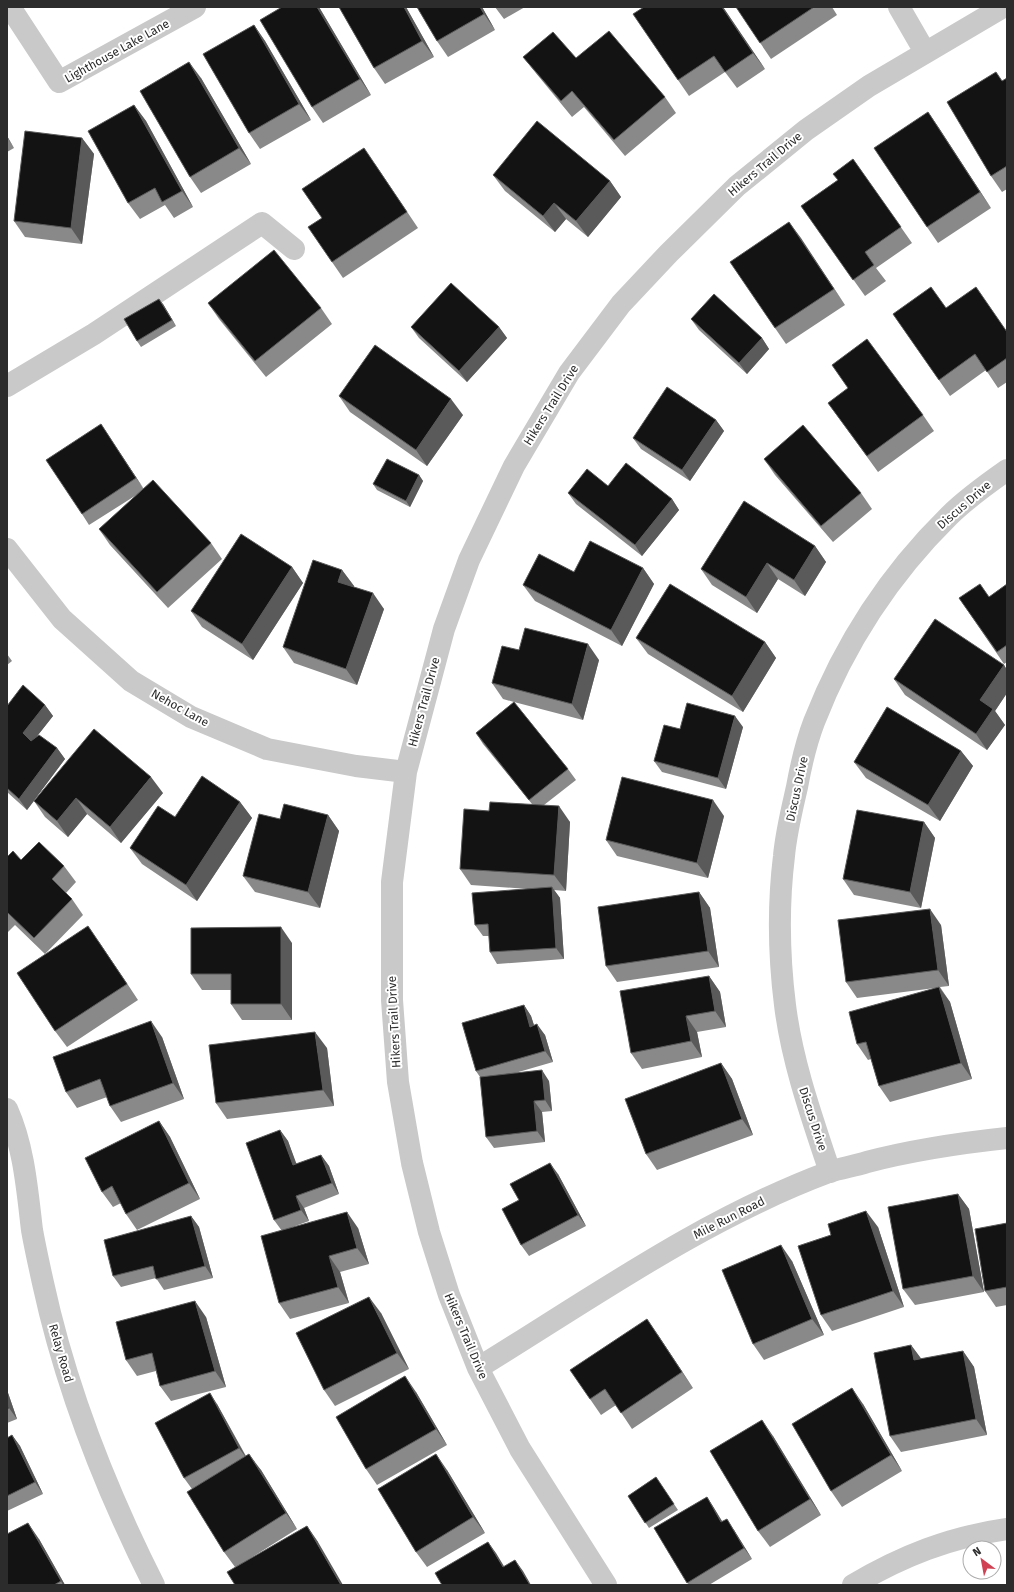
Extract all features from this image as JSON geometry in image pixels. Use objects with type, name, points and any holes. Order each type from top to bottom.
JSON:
[{"type":"street","name":"Lighthouse Lake Lane","points":[[10,7],[59,82],[195,7]]},
{"type":"street","points":[[899,7],[925,52]]},
{"type":"street","name":"Hikers Trail Drive","points":[[606,1585],[520,1449],[478,1368],[448,1295],[429,1232],[412,1163],[398,1082],[392,1000],[391,937],[392,882],[406,772],[444,628],[469,560],[514,466],[569,373],[621,304],[669,253],[737,186],[806,130],[869,86],[1003,7]]},
{"type":"street","points":[[7,386],[94,334],[262,223],[294,249]]},
{"type":"street","name":"Discus Drive","points":[[830,1172],[798,1070],[785,1006],[781,948],[781,899],[784,856],[801,766],[814,723],[835,675],[860,630],[885,590],[917,550],[950,515],[1007,470]]},
{"type":"street","name":"Nehoc Lane","points":[[7,549],[62,619],[131,681],[191,717],[267,749],[356,766],[406,772]]},
{"type":"street","name":"Relay Road","points":[[7,1109],[12,1119],[24,1159],[33,1232],[42,1283],[68,1382],[103,1478],[126,1530],[154,1585]]},
{"type":"street","name":"Mile Run Road","points":[[478,1368],[706,1228],[767,1198],[830,1172],[896,1155],[966,1142],[1007,1138]]},
{"type":"street","points":[[853,1585],[884,1567],[937,1545],[988,1532],[1007,1529]]},
{"type":"building","points":[[282,7],[317,7],[360,79],[312,107],[260,20]]},
{"type":"building","points":[[339,7],[404,7],[422,41],[374,68]]},
{"type":"building","points":[[417,7],[480,7],[484,14],[437,41]]},
{"type":"building","points":[[644,7],[722,7],[753,53],[725,72],[714,56],[678,80],[633,14]]},
{"type":"building","points":[[736,7],[814,7],[760,43]]},
{"type":"building","points":[[254,25],[299,104],[249,133],[203,54]]},
{"type":"building","points":[[609,31],[665,97],[614,140],[572,91],[561,101],[523,57],[553,32],[576,58]]},
{"type":"building","points":[[189,62],[239,148],[190,177],[140,91]]},
{"type":"building","points":[[996,72],[1002,81],[1007,78],[1007,166],[991,176],[947,102]]},
{"type":"building","points":[[134,105],[182,191],[162,202],[155,188],[128,203],[88,131]]},
{"type":"building","points":[[928,112],[980,192],[927,227],[874,148]]},
{"type":"building","points":[[537,121],[610,181],[576,221],[554,203],[543,216],[493,175]]},
{"type":"building","points":[[25,131],[82,138],[71,228],[14,221]]},
{"type":"building","points":[[364,148],[407,212],[332,262],[308,227],[322,218],[302,189]]},
{"type":"building","points":[[853,159],[901,227],[865,252],[874,265],[853,280],[801,206],[838,180],[833,174]]},
{"type":"building","points":[[789,222],[834,289],[775,328],[730,262]]},
{"type":"building","points":[[274,250],[321,308],[255,361],[208,303]]},
{"type":"building","points":[[451,283],[499,327],[459,371],[411,327]]},
{"type":"building","points":[[931,287],[946,308],[976,287],[1007,332],[1007,358],[987,372],[975,354],[939,380],[893,314]]},
{"type":"building","points":[[714,294],[762,338],[739,363],[691,319]]},
{"type":"building","points":[[159,299],[172,320],[137,341],[124,319]]},
{"type":"building","points":[[867,339],[923,415],[867,456],[828,403],[848,388],[832,365]]},
{"type":"building","points":[[375,345],[451,399],[416,450],[339,396]]},
{"type":"building","points":[[667,387],[716,420],[682,470],[633,438]]},
{"type":"building","points":[[101,424],[136,478],[82,514],[46,460]]},
{"type":"building","points":[[803,425],[861,493],[821,526],[764,459]]},
{"type":"building","points":[[387,459],[419,475],[406,501],[373,484]]},
{"type":"building","points":[[626,463],[672,499],[635,545],[568,493],[587,469],[608,486]]},
{"type":"building","points":[[153,480],[211,543],[157,592],[99,529]]},
{"type":"building","points":[[744,501],[815,546],[794,580],[767,563],[746,597],[701,569]]},
{"type":"building","points":[[241,534],[292,567],[242,644],[191,611]]},
{"type":"building","points":[[590,541],[643,568],[611,630],[523,585],[539,554],[574,572]]},
{"type":"building","points":[[313,560],[342,570],[338,582],[373,593],[346,669],[283,647]]},
{"type":"building","points":[[670,584],[765,642],[732,696],[636,638]]},
{"type":"building","points":[[980,584],[989,597],[1007,584],[1007,645],[997,652],[959,598]]},
{"type":"building","points":[[935,619],[1004,665],[980,700],[993,709],[976,734],[894,679]]},
{"type":"building","points":[[525,628],[588,644],[572,704],[492,683],[502,646],[519,650]]},
{"type":"building","points":[[23,685],[45,705],[23,733],[31,741],[39,735],[57,748],[19,799],[7,788],[7,706]]},
{"type":"building","points":[[514,702],[568,769],[529,800],[476,733]]},
{"type":"building","points":[[687,703],[735,716],[718,778],[654,761],[664,725],[680,729]]},
{"type":"building","points":[[887,707],[961,751],[928,805],[854,762]]},
{"type":"building","points":[[94,729],[151,777],[110,827],[76,798],[57,821],[34,801]]},
{"type":"building","points":[[202,776],[240,802],[186,885],[130,848],[158,806],[175,817]]},
{"type":"building","points":[[622,777],[713,800],[697,863],[606,840]]},
{"type":"building","points":[[490,802],[559,806],[554,875],[460,869],[464,809],[489,811]]},
{"type":"building","points":[[284,804],[328,815],[308,892],[243,876],[259,814],[280,819]]},
{"type":"building","points":[[857,810],[924,822],[910,892],[843,879]]},
{"type":"building","points":[[39,842],[64,866],[52,879],[72,899],[34,938],[7,912],[7,857],[13,851],[21,860]]},
{"type":"building","points":[[552,887],[556,948],[490,952],[488,924],[475,925],[472,893]]},
{"type":"building","points":[[699,892],[708,951],[606,966],[598,907]]},
{"type":"building","points":[[930,909],[938,970],[846,982],[838,920]]},
{"type":"building","points":[[88,926],[127,984],[55,1031],[17,973]]},
{"type":"building","points":[[281,927],[281,1004],[231,1004],[231,974],[191,974],[191,928]]},
{"type":"building","points":[[709,976],[715,1011],[686,1016],[691,1041],[631,1053],[620,991]]},
{"type":"building","points":[[939,987],[961,1063],[879,1086],[866,1042],[857,1044],[849,1012]]},
{"type":"building","points":[[524,1005],[530,1027],[537,1024],[545,1051],[476,1071],[462,1023]]},
{"type":"building","points":[[151,1021],[173,1083],[110,1106],[100,1079],[66,1092],[53,1057]]},
{"type":"building","points":[[315,1032],[323,1090],[216,1103],[209,1045]]},
{"type":"building","points":[[721,1063],[742,1119],[646,1154],[625,1099]]},
{"type":"building","points":[[542,1070],[545,1100],[534,1101],[537,1131],[486,1137],[480,1077]]},
{"type":"building","points":[[159,1121],[189,1183],[126,1214],[112,1186],[102,1192],[85,1158]]},
{"type":"building","points":[[280,1130],[293,1165],[321,1155],[332,1183],[296,1196],[301,1210],[274,1220],[246,1143]]},
{"type":"building","points":[[550,1163],[578,1215],[521,1245],[502,1209],[519,1200],[510,1184]]},
{"type":"building","points":[[958,1194],[973,1276],[903,1289],[888,1207]]},
{"type":"building","points":[[866,1211],[893,1291],[821,1315],[798,1246],[831,1235],[828,1224]]},
{"type":"building","points":[[347,1212],[357,1248],[329,1256],[338,1287],[279,1303],[261,1236]]},
{"type":"building","points":[[191,1216],[205,1266],[156,1279],[153,1266],[113,1276],[104,1240]]},
{"type":"building","points":[[1007,1223],[1007,1287],[985,1291],[975,1229]]},
{"type":"building","points":[[781,1245],[812,1319],[753,1344],[722,1270]]},
{"type":"building","points":[[369,1297],[397,1353],[324,1390],[296,1333]]},
{"type":"building","points":[[195,1301],[215,1371],[160,1386],[152,1353],[126,1360],[116,1322]]},
{"type":"building","points":[[647,1319],[682,1372],[621,1413],[605,1389],[590,1399],[570,1370]]},
{"type":"building","points":[[911,1345],[914,1360],[963,1351],[976,1419],[890,1436],[874,1353]]},
{"type":"building","points":[[405,1376],[436,1429],[366,1469],[336,1417]]},
{"type":"building","points":[[852,1388],[891,1455],[831,1491],[792,1424]]},
{"type":"building","points":[[210,1393],[239,1448],[184,1478],[155,1423]]},
{"type":"building","points":[[762,1420],[810,1499],[758,1531],[710,1451]]},
{"type":"building","points":[[12,1435],[35,1482],[7,1496],[7,1438]]},
{"type":"building","points":[[249,1454],[286,1513],[224,1552],[187,1492]]},
{"type":"building","points":[[436,1454],[473,1517],[416,1552],[378,1489]]},
{"type":"building","points":[[656,1477],[674,1504],[645,1523],[628,1496]]},
{"type":"building","points":[[707,1497],[721,1522],[727,1519],[744,1548],[687,1583],[654,1528]]},
{"type":"building","points":[[28,1523],[61,1581],[54,1585],[7,1585],[7,1534]]},
{"type":"building","points":[[307,1526],[341,1585],[235,1585],[227,1572]]},
{"type":"building","points":[[488,1542],[503,1567],[515,1560],[530,1585],[442,1585],[435,1573]]}]
